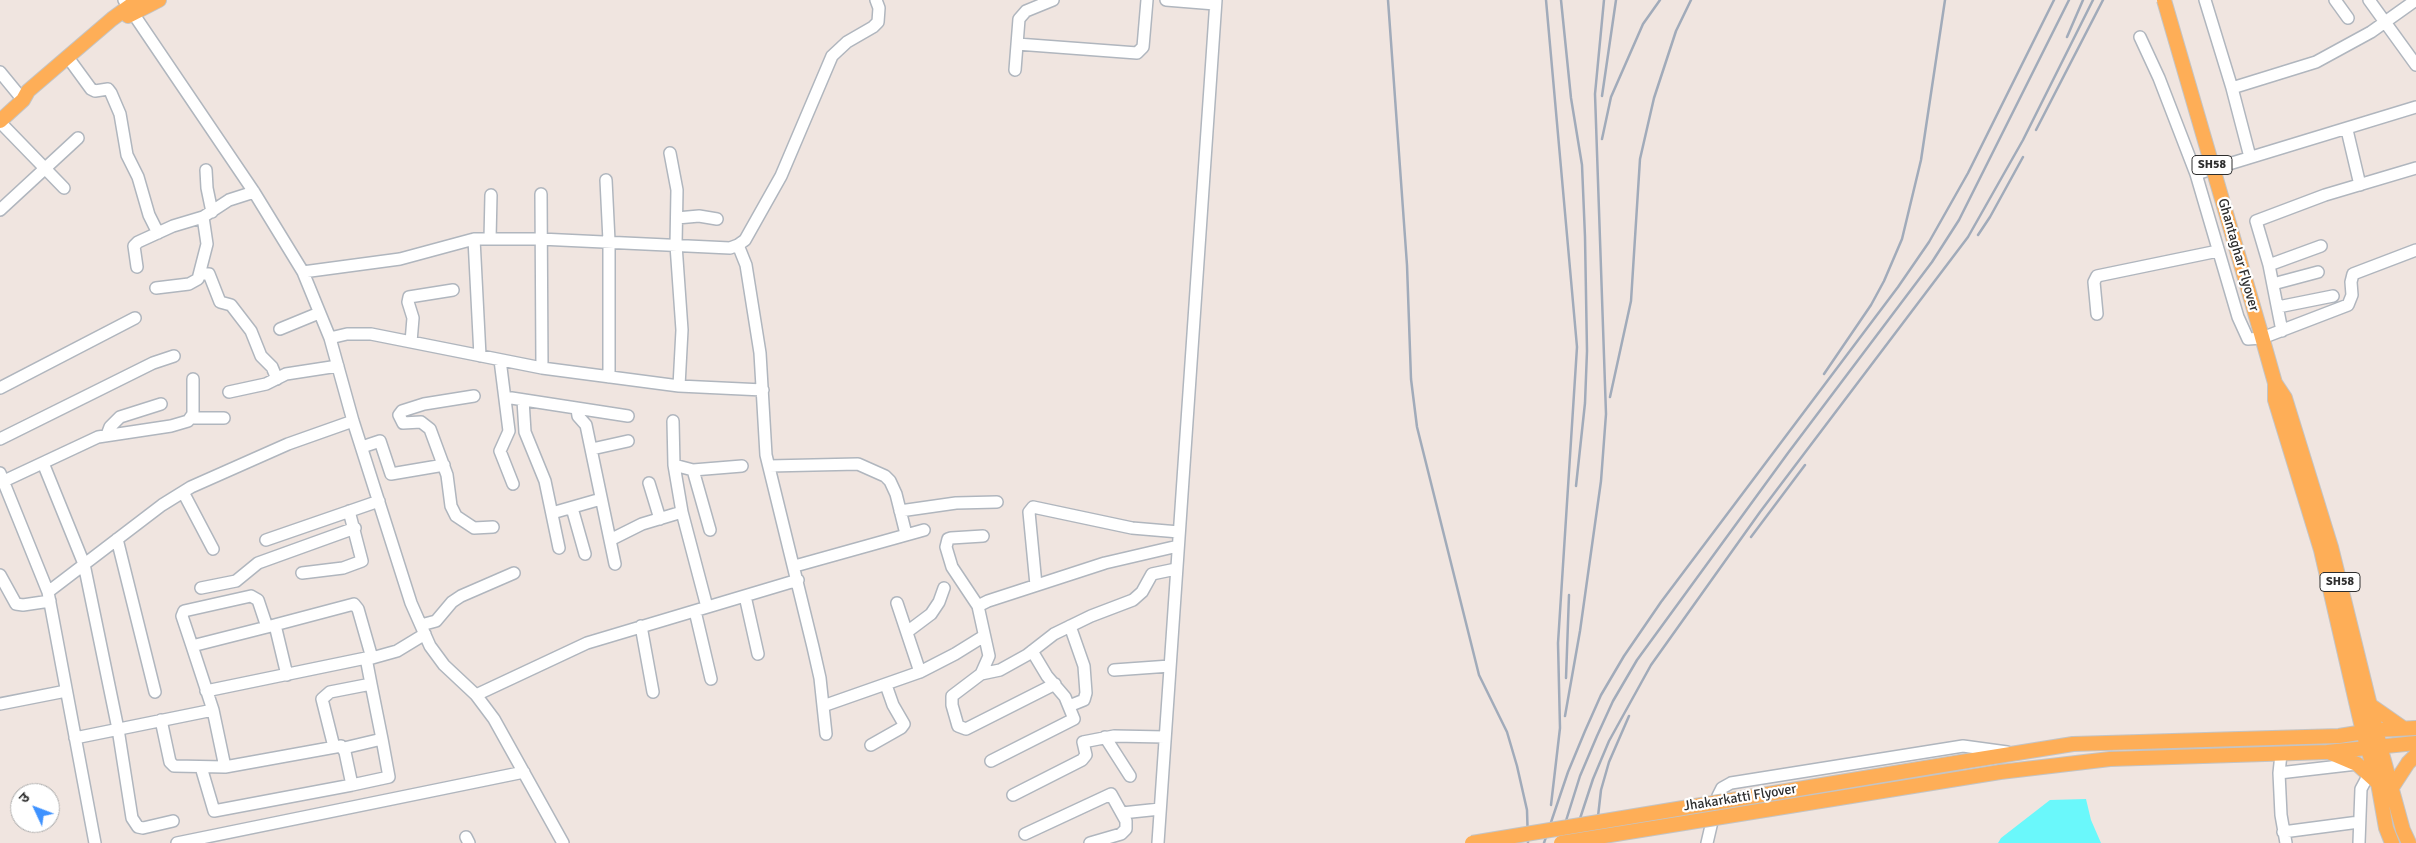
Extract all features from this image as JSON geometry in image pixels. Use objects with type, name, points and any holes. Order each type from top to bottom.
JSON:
[{"type":"main road","points":[[0,121],[23,100],[28,91],[130,5],[159,0]]},
{"type":"main road","name":"Ghantaghar Flyover","points":[[2164,0],[2261,334]]},
{"type":"main road","points":[[23,100],[33,98],[72,63],[130,5]]},
{"type":"main road","name":"SH58","points":[[2261,334],[2275,383],[2275,400],[2320,550],[2374,747],[2393,786],[2403,830],[2409,843]]},
{"type":"main road","name":"SH58","points":[[2275,383],[2285,398],[2331,547],[2370,705],[2370,731]]},
{"type":"main road","points":[[2370,705],[2409,728]]},
{"type":"main road","name":"Jhakarkatti Flyover","points":[[1472,843],[2008,753],[2114,742],[2339,736],[2409,728]]},
{"type":"main road","name":"Jhakarkatti Flyover","points":[[1561,843],[2029,766],[2110,759],[2327,752],[2416,744]]},
{"type":"main road","name":"SH58","points":[[2374,747],[2373,778],[2392,843]]},
{"type":"main road","points":[[2327,752],[2357,764],[2373,778]]},
{"type":"main road","points":[[2393,786],[2408,763],[2416,755]]},
{"type":"street","points":[[303,272],[400,259],[474,240],[490,239],[609,241],[730,248],[738,245],[745,240],[790,158],[832,56],[847,42],[878,22],[879,8],[876,0]]},
{"type":"street","points":[[1016,70],[1019,19],[1021,15],[1053,0]]},
{"type":"street","points":[[1017,44],[1137,53],[1143,47],[1147,0]]},
{"type":"street","points":[[1158,843],[1216,2],[1166,0]]},
{"type":"street","points":[[2205,0],[2232,88],[2250,157]]},
{"type":"street","points":[[2335,0],[2348,18]]},
{"type":"street","points":[[2369,0],[2416,65]]},
{"type":"street","points":[[2232,88],[2316,62],[2385,23],[2416,0]]},
{"type":"street","points":[[130,5],[254,192],[303,272],[330,338],[353,421],[411,603],[430,646],[444,664],[476,695],[494,719],[560,842]]},
{"type":"street","points":[[2140,37],[2159,78],[2196,174],[2244,334],[2248,339],[2252,340],[2261,334],[2282,331],[2348,305],[2352,295],[2351,282],[2353,274],[2416,250]]},
{"type":"street","points":[[72,63],[90,89],[98,91],[108,89],[111,93],[120,114],[126,155],[138,177],[149,215],[158,233]]},
{"type":"street","points":[[0,72],[23,100]]},
{"type":"street","points":[[2196,174],[2347,130],[2416,107]]},
{"type":"street","points":[[0,121],[64,188]]},
{"type":"street","points":[[2347,130],[2360,185]]},
{"type":"street","points":[[0,210],[78,138]]},
{"type":"street","points":[[670,153],[676,182],[676,245],[682,330],[678,386]]},
{"type":"street","points":[[2282,331],[2269,265],[2256,221],[2416,168]]},
{"type":"street","points":[[156,288],[190,284],[195,282],[200,274],[207,240],[206,170]]},
{"type":"street","points":[[606,180],[609,241],[609,377]]},
{"type":"street","points":[[137,267],[134,246],[158,233],[207,214],[222,203],[254,192]]},
{"type":"street","points":[[541,194],[542,368]]},
{"type":"street","points":[[490,239],[491,196]]},
{"type":"street","points":[[677,218],[699,216],[717,219]]},
{"type":"street","points":[[474,240],[480,356]]},
{"type":"street","points":[[738,245],[746,264],[760,353],[765,443],[769,466],[795,566],[820,678],[826,734]]},
{"type":"street","points":[[2269,265],[2321,246]]},
{"type":"street","points":[[2097,314],[2094,282],[2097,276],[2218,251]]},
{"type":"street","points":[[2273,284],[2318,272]]},
{"type":"street","points":[[200,274],[209,274],[220,302],[231,305],[251,331],[261,356],[272,367],[278,379]]},
{"type":"street","points":[[411,342],[413,324],[408,302],[409,297],[453,290]]},
{"type":"street","points":[[2278,307],[2333,296]]},
{"type":"street","points":[[280,330],[319,312]]},
{"type":"street","points":[[0,388],[134,318]]},
{"type":"street","points":[[330,338],[347,334],[364,334],[542,368],[678,386],[763,390]]},
{"type":"street","points":[[0,439],[153,363],[174,356]]},
{"type":"street","points":[[500,360],[509,431],[500,450],[513,484]]},
{"type":"street","points":[[229,392],[254,387],[278,379],[286,374],[338,366]]},
{"type":"street","points":[[192,418],[193,380]]},
{"type":"street","points":[[474,396],[424,404],[400,412],[404,423],[421,422],[430,429],[444,465],[449,483],[451,506],[456,516],[474,528],[493,527]]},
{"type":"street","points":[[505,397],[628,416]]},
{"type":"street","points":[[523,400],[525,432],[545,481],[560,548]]},
{"type":"street","points":[[107,435],[110,427],[120,417],[161,404]]},
{"type":"street","points":[[577,408],[578,416],[586,425],[592,449],[615,564]]},
{"type":"street","points":[[95,843],[49,597],[2,477],[43,462],[87,441],[107,435],[182,424],[192,418],[224,418]]},
{"type":"street","points":[[0,575],[16,604],[23,605],[49,597],[84,564],[183,492],[209,478],[288,444],[353,421]]},
{"type":"street","points":[[674,421],[674,465],[682,512],[707,607]]},
{"type":"street","points":[[362,447],[380,441],[391,474],[444,465]]},
{"type":"street","points":[[592,449],[628,442]]},
{"type":"street","points":[[43,462],[84,564],[118,729],[132,818],[135,824],[143,828],[173,821]]},
{"type":"street","points":[[769,466],[846,464],[868,468],[890,481],[906,534]]},
{"type":"street","points":[[674,465],[693,470],[742,466]]},
{"type":"street","points":[[693,470],[710,530]]},
{"type":"street","points":[[649,483],[660,519]]},
{"type":"street","points":[[183,492],[213,549]]},
{"type":"street","points":[[552,513],[602,499]]},
{"type":"street","points":[[266,540],[379,502]]},
{"type":"street","points":[[900,511],[956,503],[997,502]]},
{"type":"street","points":[[1036,584],[1029,512],[1033,507],[1132,528],[1179,532]]},
{"type":"street","points":[[572,508],[585,554]]},
{"type":"street","points":[[302,573],[342,568],[361,562],[363,558],[349,511]]},
{"type":"street","points":[[610,540],[642,524],[682,512]]},
{"type":"street","points":[[201,588],[236,582],[258,563],[354,528]]},
{"type":"street","points":[[795,566],[924,530]]},
{"type":"street","points":[[981,674],[989,651],[978,606],[952,567],[946,547],[948,540],[951,538],[983,536]]},
{"type":"street","points":[[117,539],[155,692]]},
{"type":"street","points":[[978,606],[1036,584],[1105,563],[1178,546]]},
{"type":"street","points":[[1055,684],[963,729],[958,726],[952,705],[952,696],[981,674],[1000,670],[1032,651],[1048,637],[1134,600],[1142,592],[1152,574],[1176,569]]},
{"type":"street","points":[[206,691],[397,651],[436,621],[452,602],[461,596],[514,573]]},
{"type":"street","points":[[476,695],[571,650],[641,626],[798,580]]},
{"type":"street","points":[[907,632],[931,614],[939,602],[944,588]]},
{"type":"street","points":[[745,596],[758,654]]},
{"type":"street","points":[[225,768],[213,710],[182,616],[184,611],[255,597],[271,626],[287,675]]},
{"type":"street","points":[[897,602],[920,672]]},
{"type":"street","points":[[192,646],[354,604],[358,609],[369,658],[371,684],[389,777],[214,810],[201,767]]},
{"type":"street","points":[[695,611],[711,679]]},
{"type":"street","points":[[641,626],[653,692]]},
{"type":"street","points":[[1069,706],[1084,700],[1086,684],[1084,666],[1070,626]]},
{"type":"street","points":[[823,706],[920,672],[949,658],[984,636]]},
{"type":"street","points":[[991,761],[1074,719],[1069,706],[1055,684],[1047,676],[1032,651]]},
{"type":"street","points":[[1114,670],[1170,666]]},
{"type":"street","points":[[352,785],[322,699],[330,692],[371,684]]},
{"type":"street","points":[[871,745],[901,728],[904,724],[893,705],[886,685]]},
{"type":"street","points":[[0,704],[66,691]]},
{"type":"street","points":[[75,738],[213,710]]},
{"type":"street","points":[[161,720],[172,764],[201,767],[225,768],[382,739]]},
{"type":"street","points":[[1013,795],[1082,760],[1086,755],[1083,742],[1106,737],[1165,737]]},
{"type":"street","points":[[1106,737],[1130,776]]},
{"type":"street","points":[[1707,843],[1718,796],[1722,788],[1731,783],[1963,746],[2008,753]]},
{"type":"street","points":[[2281,754],[2279,773],[2285,838],[2359,822]]},
{"type":"street","points":[[2279,773],[2357,764]]},
{"type":"street","points":[[177,843],[524,772]]},
{"type":"street","points":[[2359,843],[2360,789],[2373,778]]},
{"type":"street","points":[[1025,834],[1112,794],[1127,825],[1124,832],[1090,843]]},
{"type":"street","points":[[1122,813],[1160,809]]},
{"type":"water","points":[[2086,799],[2091,820],[2101,843],[1998,843],[2001,838],[2050,800]]},
{"type":"railway","points":[[1388,0],[1407,265],[1411,379],[1417,427],[1479,675],[1507,732],[1517,766],[1527,810],[1528,843]]},
{"type":"railway","points":[[1546,0],[1577,347],[1558,643],[1560,728],[1551,805]]},
{"type":"railway","points":[[1561,0],[1571,98],[1582,165],[1585,237],[1587,351],[1585,403],[1576,486]]},
{"type":"railway","points":[[1565,716],[1580,631],[1601,481],[1606,414],[1595,94],[1604,0]]},
{"type":"railway","points":[[1602,96],[1616,0]]},
{"type":"railway","points":[[1602,139],[1611,97],[1643,24],[1660,0]]},
{"type":"railway","points":[[1610,397],[1631,301],[1640,159],[1654,98],[1676,31],[1691,0]]},
{"type":"railway","points":[[1824,374],[1871,305],[1884,281],[1902,239],[1921,160],[1945,0]]},
{"type":"railway","points":[[1544,843],[1568,772],[1585,731],[1601,695],[1624,656],[1661,602],[1898,287],[1929,242],[1968,173],[2054,0]]},
{"type":"railway","points":[[1559,843],[1580,776],[1597,736],[1613,701],[1637,660],[1788,453],[1932,262],[1959,220],[2069,0]]},
{"type":"railway","points":[[2067,37],[2083,0]]},
{"type":"railway","points":[[1572,843],[1593,779],[1609,741],[1651,665],[1760,512],[1968,237],[2023,140],[2093,0]]},
{"type":"railway","points":[[2036,130],[2103,0]]},
{"type":"railway","points":[[1978,235],[2023,157]]},
{"type":"railway","points":[[1751,537],[1805,465]]},
{"type":"railway","points":[[1566,678],[1569,595]]},
{"type":"railway","points":[[1595,843],[1601,790],[1609,762],[1629,716]]}]
